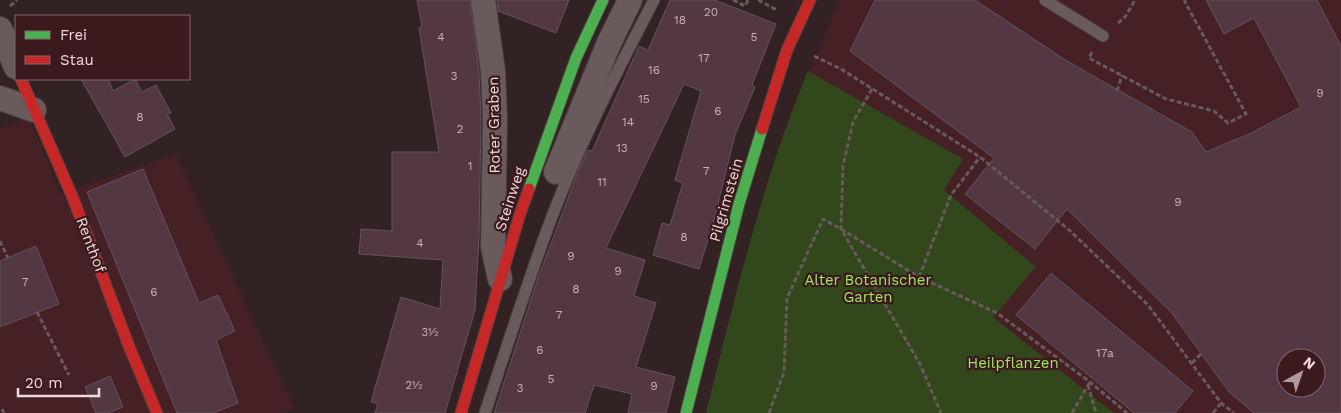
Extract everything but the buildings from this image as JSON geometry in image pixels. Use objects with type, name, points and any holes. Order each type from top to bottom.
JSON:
[{"type":"street","name":"Roter Graben","points":[[482,0],[493,71],[496,118],[493,247],[500,279]]},
{"type":"street","name":"Steinweg","points":[[462,413],[500,279],[539,157],[576,58],[603,0]]},
{"type":"street","points":[[556,172],[630,0]]},
{"type":"street","name":"Pilgrimstein","points":[[686,413],[739,204],[787,50],[810,0]]},
{"type":"street","points":[[0,29],[15,65]]},
{"type":"street","name":"Renthof","points":[[21,80],[73,198],[130,349],[157,413]]},
{"type":"street","points":[[0,98],[34,110]]},
{"type":"lane","points":[[485,413],[547,229],[583,142],[622,60],[654,0]]},
{"type":"lane","points":[[1045,0],[1103,36]]},
{"type":"path","points":[[733,0],[745,6],[748,0]]},
{"type":"path","points":[[758,0],[766,4]]},
{"type":"path","points":[[1135,0],[1125,17],[1103,36],[1089,58],[1166,98],[1214,112],[1228,123],[1246,114],[1184,0]]},
{"type":"path","points":[[806,52],[840,69],[980,157],[1068,229],[1148,305],[1221,403],[1234,413]]},
{"type":"path","points":[[1117,91],[1122,75]]},
{"type":"path","points":[[872,89],[852,122],[843,166],[842,228],[920,364],[941,413]]},
{"type":"path","points":[[919,277],[950,195],[980,157]]},
{"type":"path","points":[[769,413],[784,372],[788,298],[823,219],[842,228],[919,277],[997,313],[1127,413]]},
{"type":"path","points":[[0,242],[8,258]]},
{"type":"path","points":[[37,312],[69,375]]},
{"type":"path","points":[[1192,363],[1201,354]]},
{"type":"path","points":[[1072,413],[1089,383]]},
{"type":"path","points":[[1089,383],[1089,393],[1096,413]]},
{"type":"path","points":[[1213,413],[1221,403]]},
{"type":"shaded area","points":[[840,0],[1341,0],[1341,413],[706,413],[725,336],[764,198],[794,106]]},
{"type":"shaded area","points":[[29,117],[61,194],[176,154],[294,408],[283,413],[0,413],[0,129]]},
{"type":"green space","name":"Alter Botanischer Garten","points":[[808,71],[963,159],[944,190],[1036,267],[993,317],[1114,413],[706,413],[763,196]]},
{"type":"traffic: fast","points":[[529,189],[576,58],[603,0]]},
{"type":"traffic: fast","points":[[686,413],[739,204],[762,129]]},
{"type":"traffic: jam","points":[[762,129],[787,50],[810,0]]},
{"type":"traffic: jam","points":[[21,80],[73,198],[130,349],[157,413]]},
{"type":"traffic: jam","points":[[461,413],[529,189]]},
{"type":"park label","name":"Heilpflanzen","points":[[1013,363]]}]
